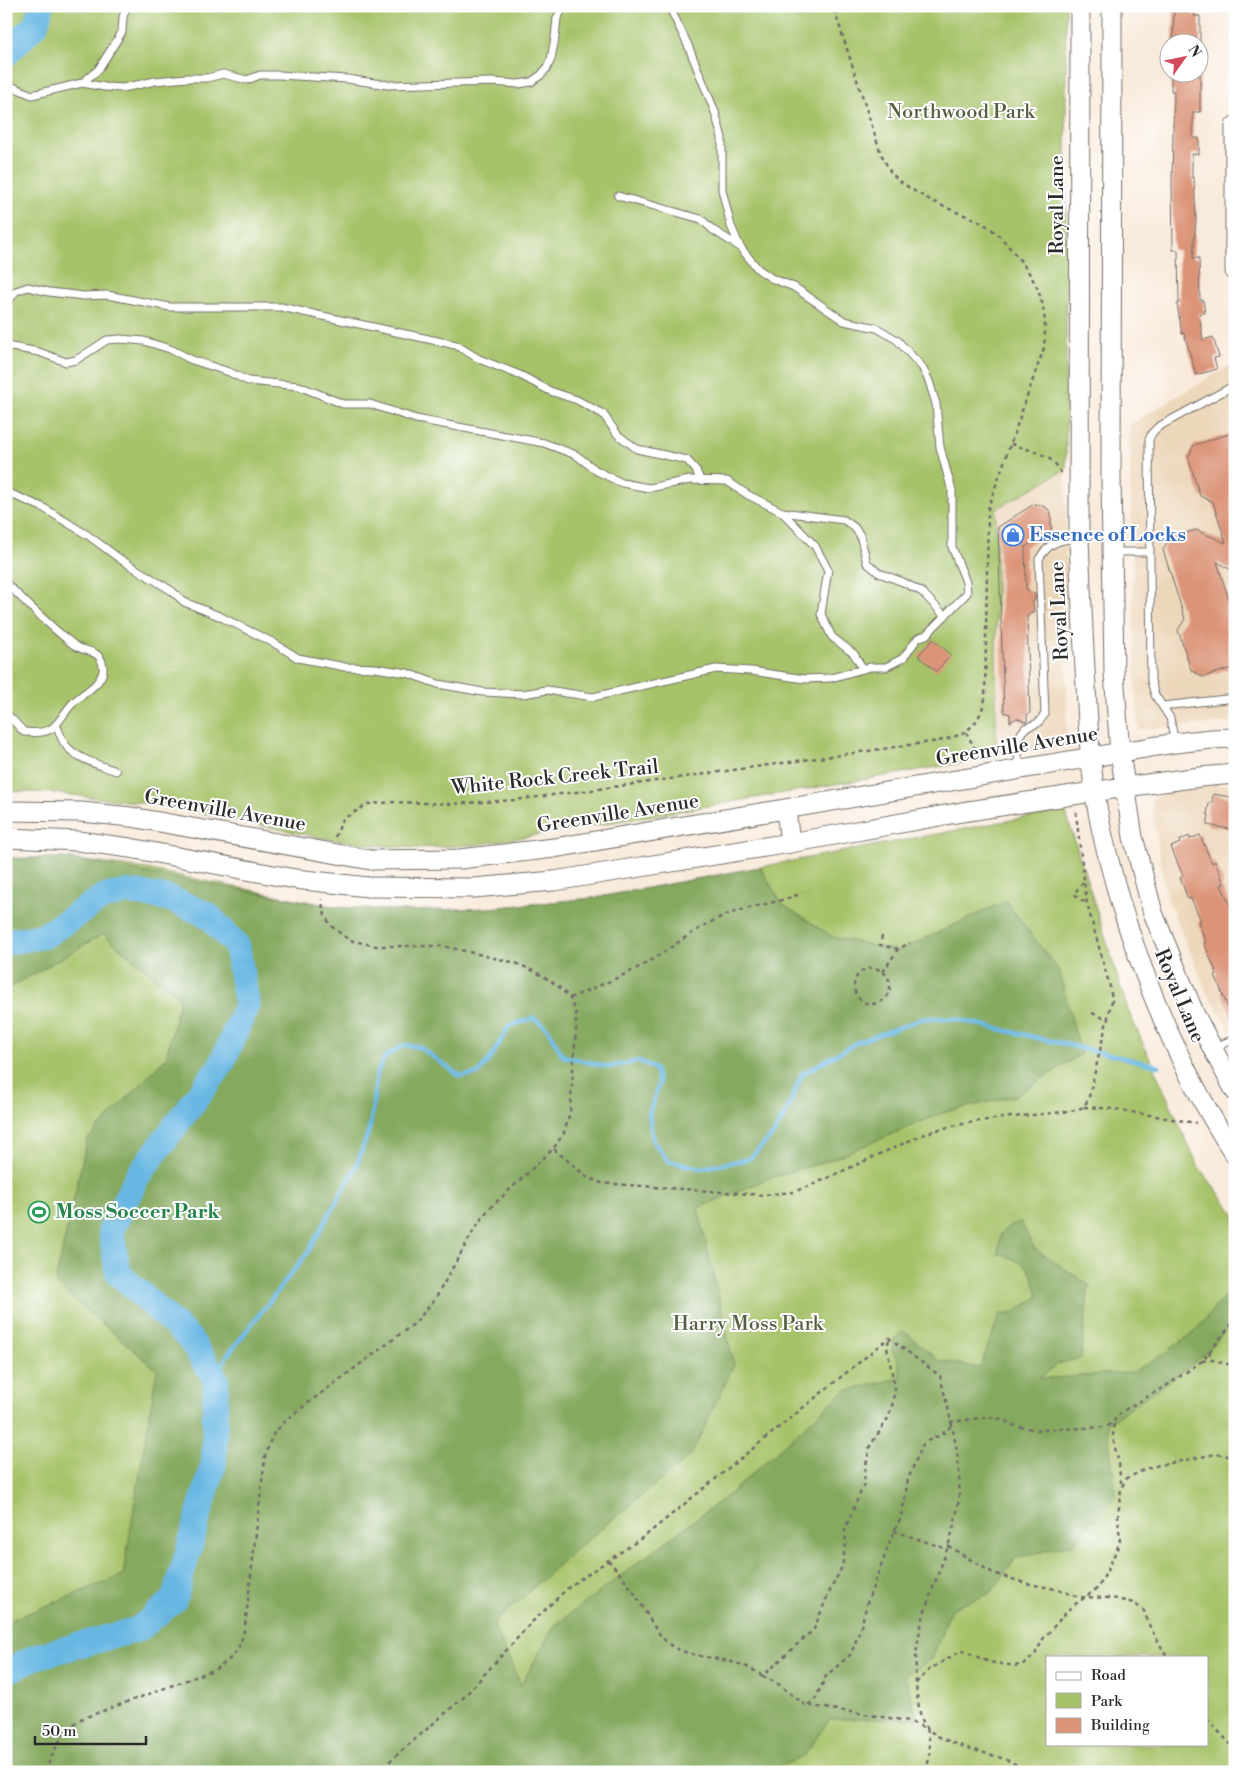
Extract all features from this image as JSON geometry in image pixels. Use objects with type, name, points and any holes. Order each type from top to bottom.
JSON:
[{"type":"main road","name":"Royal Lane","points":[[1080,6],[1079,538],[1082,618],[1095,791],[1108,855],[1133,941],[1154,996],[1183,1062],[1212,1120],[1235,1155]]},
{"type":"main road","name":"Royal Lane","points":[[1112,6],[1112,552],[1114,673],[1120,753],[1132,837],[1153,913],[1195,1015],[1235,1091]]},
{"type":"main road","points":[[1235,126],[1235,271]]},
{"type":"main road","name":"Greenville Avenue","points":[[6,811],[81,812],[131,817],[372,860],[460,858],[554,848],[1175,743],[1235,738]]},
{"type":"main road","points":[[6,838],[78,841],[130,848],[295,879],[368,887],[474,888],[554,881],[1095,791],[1235,774]]},
{"type":"main road","points":[[786,810],[790,843]]},
{"type":"main road","points":[[1183,1062],[1212,1048]]},
{"type":"lane","points":[[82,83],[98,70],[122,32],[123,18],[127,6]]},
{"type":"lane","points":[[6,84],[32,95],[82,83],[123,88],[155,81],[207,78],[223,74],[247,80],[260,75],[279,75],[347,79],[388,85],[492,82],[518,84],[531,82],[547,68],[551,59],[555,38],[556,18],[564,6]]},
{"type":"lane","points":[[6,492],[42,507],[89,536],[120,559],[172,590],[184,602],[219,616],[274,643],[298,658],[345,667],[375,668],[407,673],[438,684],[483,692],[523,694],[547,690],[593,697],[716,669],[751,671],[805,678],[831,678],[870,667],[886,667],[903,658],[918,638],[926,635],[967,593],[966,582],[960,563],[952,547],[952,491],[940,447],[936,404],[929,380],[922,367],[897,340],[877,328],[844,321],[794,287],[771,278],[758,269],[740,247],[731,226],[722,190],[722,138],[715,112],[687,43],[669,6]]},
{"type":"lane","points":[[618,196],[701,219],[713,230],[740,247]]},
{"type":"lane","points":[[6,305],[16,291],[28,287],[49,292],[84,296],[107,295],[170,307],[282,307],[456,345],[479,359],[522,376],[550,391],[577,400],[603,414],[618,435],[637,449],[687,460],[696,470],[700,480]]},
{"type":"lane","points":[[6,346],[39,352],[66,362],[76,360],[106,340],[120,339],[144,342],[170,349],[192,360],[229,372],[248,381],[300,386],[343,404],[370,404],[416,419],[544,443],[576,455],[598,471],[622,483],[649,488],[690,480],[727,482],[782,512],[844,520],[854,527],[860,535],[867,563],[879,573],[922,592],[945,616]]},
{"type":"lane","points":[[1175,743],[1170,718],[1155,695],[1151,681],[1149,440],[1152,433],[1158,427],[1235,385]]},
{"type":"lane","points":[[782,512],[815,546],[820,554],[828,570],[822,614],[832,637],[854,654],[863,670]]},
{"type":"lane","points":[[1019,769],[1016,739],[1025,728],[1038,723],[1045,714],[1039,559],[1046,548],[1064,539],[1079,538]]},
{"type":"lane","points":[[1112,552],[1149,552]]},
{"type":"lane","points":[[6,583],[75,645],[96,654],[103,665],[103,672],[99,681],[78,698],[52,729],[38,734],[24,732],[6,713]]},
{"type":"lane","points":[[1163,706],[1235,698]]},
{"type":"lane","points":[[56,725],[64,744],[77,754],[96,764],[116,771]]},
{"type":"lane","points":[[1212,1048],[1235,1039]]},
{"type":"path","points":[[832,6],[881,154],[891,171],[908,186],[937,204],[981,222],[999,235],[1022,261],[1037,286],[1043,304],[1046,324],[1044,348],[988,508],[985,699],[983,709],[966,732],[980,755],[981,762]]},
{"type":"path","points":[[1011,444],[1044,456],[1052,461],[1060,469],[1064,481]]},
{"type":"path","name":"White Rock Creek Trail","points":[[334,843],[343,819],[368,804],[395,802],[451,804],[532,798],[938,741],[954,738],[966,732]]},
{"type":"path","points":[[1079,809],[1076,814],[1087,904],[1112,1000],[1089,1097],[1084,1107]]},
{"type":"path","points":[[1084,881],[1074,894],[1087,904]]},
{"type":"path","points":[[570,998],[652,960],[700,928],[721,917],[745,908],[778,902],[802,893]]},
{"type":"path","points":[[45,1772],[58,1740],[69,1727],[81,1719],[214,1670],[232,1658],[240,1645],[245,1626],[265,1457],[272,1436],[296,1412],[415,1323],[435,1299],[474,1230],[488,1210],[554,1149],[564,1133],[570,1112],[576,1014],[570,998],[557,985],[536,972],[516,963],[443,946],[376,946],[350,940],[330,925],[323,910],[322,898]]},
{"type":"path","points":[[882,936],[880,945],[898,949]]},
{"type":"path","points":[[883,972],[898,949],[910,943]]},
{"type":"path","points":[[868,968],[876,968],[883,972],[888,978],[890,985],[889,993],[878,1004],[863,1003],[854,991],[853,984],[856,976],[868,968]]},
{"type":"path","points":[[1092,1013],[1108,1020]]},
{"type":"path","points":[[554,1149],[587,1177],[601,1183],[763,1195],[792,1192],[812,1185],[924,1134],[964,1123],[1071,1111],[1084,1107],[1114,1109],[1200,1124]]},
{"type":"path","points":[[916,1683],[930,1669],[950,1656],[964,1651],[989,1662],[1015,1666],[1026,1663],[1036,1653],[1043,1639],[1070,1608],[1098,1588],[1118,1550],[1120,1542],[1118,1517],[1122,1485],[1113,1445],[1114,1419],[1123,1411],[1169,1384],[1202,1360],[1235,1320]]},
{"type":"path","points":[[889,1338],[940,1376],[958,1455],[958,1510],[948,1547],[925,1613],[918,1640],[915,1666],[919,1711],[927,1728],[930,1744],[930,1759],[926,1772]]},
{"type":"path","points":[[377,1772],[463,1698],[532,1622],[570,1586],[645,1536],[889,1338]]},
{"type":"path","points":[[763,1676],[814,1629],[842,1567],[846,1544],[845,1528],[864,1484],[870,1446],[887,1420],[892,1406],[895,1389],[887,1347],[889,1338]]},
{"type":"path","points":[[1209,1352],[1212,1360]]},
{"type":"path","points":[[1202,1360],[1212,1360],[1235,1366]]},
{"type":"path","points":[[808,1705],[816,1698],[826,1676],[851,1654],[861,1627],[867,1602],[900,1520],[908,1479],[922,1446],[926,1442],[934,1440],[946,1432],[951,1424],[995,1417],[1016,1426],[1037,1430],[1106,1427],[1114,1422]]},
{"type":"path","points":[[1122,1485],[1127,1478],[1154,1466],[1216,1454],[1235,1457]]},
{"type":"path","points":[[894,1531],[948,1547],[993,1573],[1032,1585],[1086,1597],[1119,1599],[1134,1603],[1144,1611],[1150,1627],[1166,1656]]},
{"type":"path","points":[[608,1560],[630,1586],[665,1640],[678,1650],[738,1662],[752,1668],[778,1684],[805,1705],[909,1721],[927,1728],[941,1737],[1004,1759],[1028,1772]]},
{"type":"path","points":[[1208,1720],[1235,1749]]},
{"type":"shaded area","points":[[1232,364],[1235,366],[1235,722],[1139,729],[1136,705],[1129,425]]},
{"type":"shaded area","points":[[1066,469],[1067,744],[996,757],[996,509]]},
{"type":"shaded area","points":[[1235,783],[1235,1039],[1207,993],[1166,895],[1151,801],[1170,790]]},
{"type":"green space","name":"Northwood Park","points":[[6,6],[1066,6],[1066,469],[996,509],[996,757],[475,845],[416,848],[373,845],[321,838],[163,805],[52,793],[6,791]]},
{"type":"green space","name":"Harry Moss Park","points":[[1065,810],[1128,1010],[1198,1166],[1235,1214],[1235,1772],[6,1772],[6,858],[64,858],[146,869],[336,907],[406,911],[490,908],[594,898]]},
{"type":"green space","name":"Harry Moss Park","points":[[64,858],[336,907],[406,911],[490,908],[594,898],[760,867],[782,904],[833,937],[898,951],[1006,901],[1059,971],[1081,1054],[1015,1096],[945,1112],[830,1160],[767,1179],[698,1208],[734,1365],[691,1455],[573,1552],[493,1624],[521,1685],[554,1626],[732,1492],[844,1391],[901,1378],[898,1360],[892,1350],[894,1339],[904,1331],[938,1360],[980,1368],[1000,1314],[1011,1314],[1038,1297],[1033,1279],[1027,1268],[1016,1260],[998,1254],[1001,1233],[1010,1225],[1021,1222],[1034,1248],[1089,1285],[1081,1358],[1057,1364],[1040,1378],[1133,1372],[1164,1354],[1194,1332],[1235,1284],[1235,1320],[1201,1358],[1107,1424],[1116,1495],[1073,1544],[1016,1558],[991,1593],[951,1609],[932,1659],[905,1675],[917,1719],[830,1719],[803,1757],[770,1772],[6,1772],[6,1622],[123,1575],[157,1370],[55,1283],[87,1140],[166,1058],[180,998],[103,934],[11,987],[6,986],[6,859]]},
{"type":"building","points":[[1174,6],[1194,6],[1194,16],[1200,16],[1200,32],[1173,32]]},
{"type":"building","points":[[1171,82],[1200,82],[1200,112],[1193,112],[1193,138],[1199,138],[1199,154],[1192,154],[1196,219],[1193,258],[1199,258],[1200,300],[1203,300],[1205,313],[1199,314],[1203,340],[1213,337],[1219,357],[1214,358],[1217,369],[1196,375],[1184,333],[1182,334],[1177,304],[1179,303],[1178,250],[1173,250],[1174,91],[1171,91]]},
{"type":"building","points":[[1235,432],[1235,572],[1217,562],[1235,619],[1235,667],[1203,677],[1191,670],[1178,630],[1185,619],[1163,550],[1169,538],[1196,530],[1226,543],[1213,502],[1200,496],[1188,457],[1194,445]]},
{"type":"building","points":[[1034,504],[1043,506],[1051,513],[1051,531],[1025,547],[1026,589],[1035,594],[1035,600],[1033,601],[1034,611],[1027,616],[1030,713],[1027,715],[1027,721],[1025,722],[1017,718],[1010,722],[1010,714],[1004,712],[998,527]]},
{"type":"building","points":[[933,639],[951,655],[936,671],[918,656]]},
{"type":"building","points":[[1213,794],[1235,798],[1235,830],[1207,825],[1209,803],[1212,803]]},
{"type":"building","points":[[1200,835],[1212,863],[1215,861],[1224,884],[1221,885],[1231,907],[1235,906],[1234,1023],[1204,943],[1206,942],[1198,922],[1201,921],[1191,898],[1188,899],[1180,878],[1183,876],[1171,847],[1189,836],[1190,839]]},
{"type":"waterway","points":[[6,54],[36,24],[41,6]]},
{"type":"waterway","points":[[6,942],[44,936],[103,897],[128,892],[168,898],[208,915],[237,946],[247,1004],[221,1065],[137,1177],[111,1230],[118,1273],[189,1338],[216,1379],[214,1463],[174,1600],[139,1629],[35,1657],[6,1672]]},
{"type":"waterway","points":[[216,1379],[226,1357],[308,1252],[356,1167],[370,1127],[377,1072],[385,1057],[403,1045],[419,1047],[460,1076],[478,1074],[491,1058],[509,1026],[534,1018],[548,1029],[563,1056],[608,1067],[640,1061],[655,1069],[659,1083],[649,1114],[653,1141],[668,1161],[702,1168],[749,1159],[773,1135],[786,1113],[802,1074],[858,1042],[925,1018],[956,1019],[1159,1066]]},
{"type":"place","name":"Essence of Locks","points":[[1013,535]]},
{"type":"place","name":"Moss Soccer Park","points":[[39,1212]]}]
